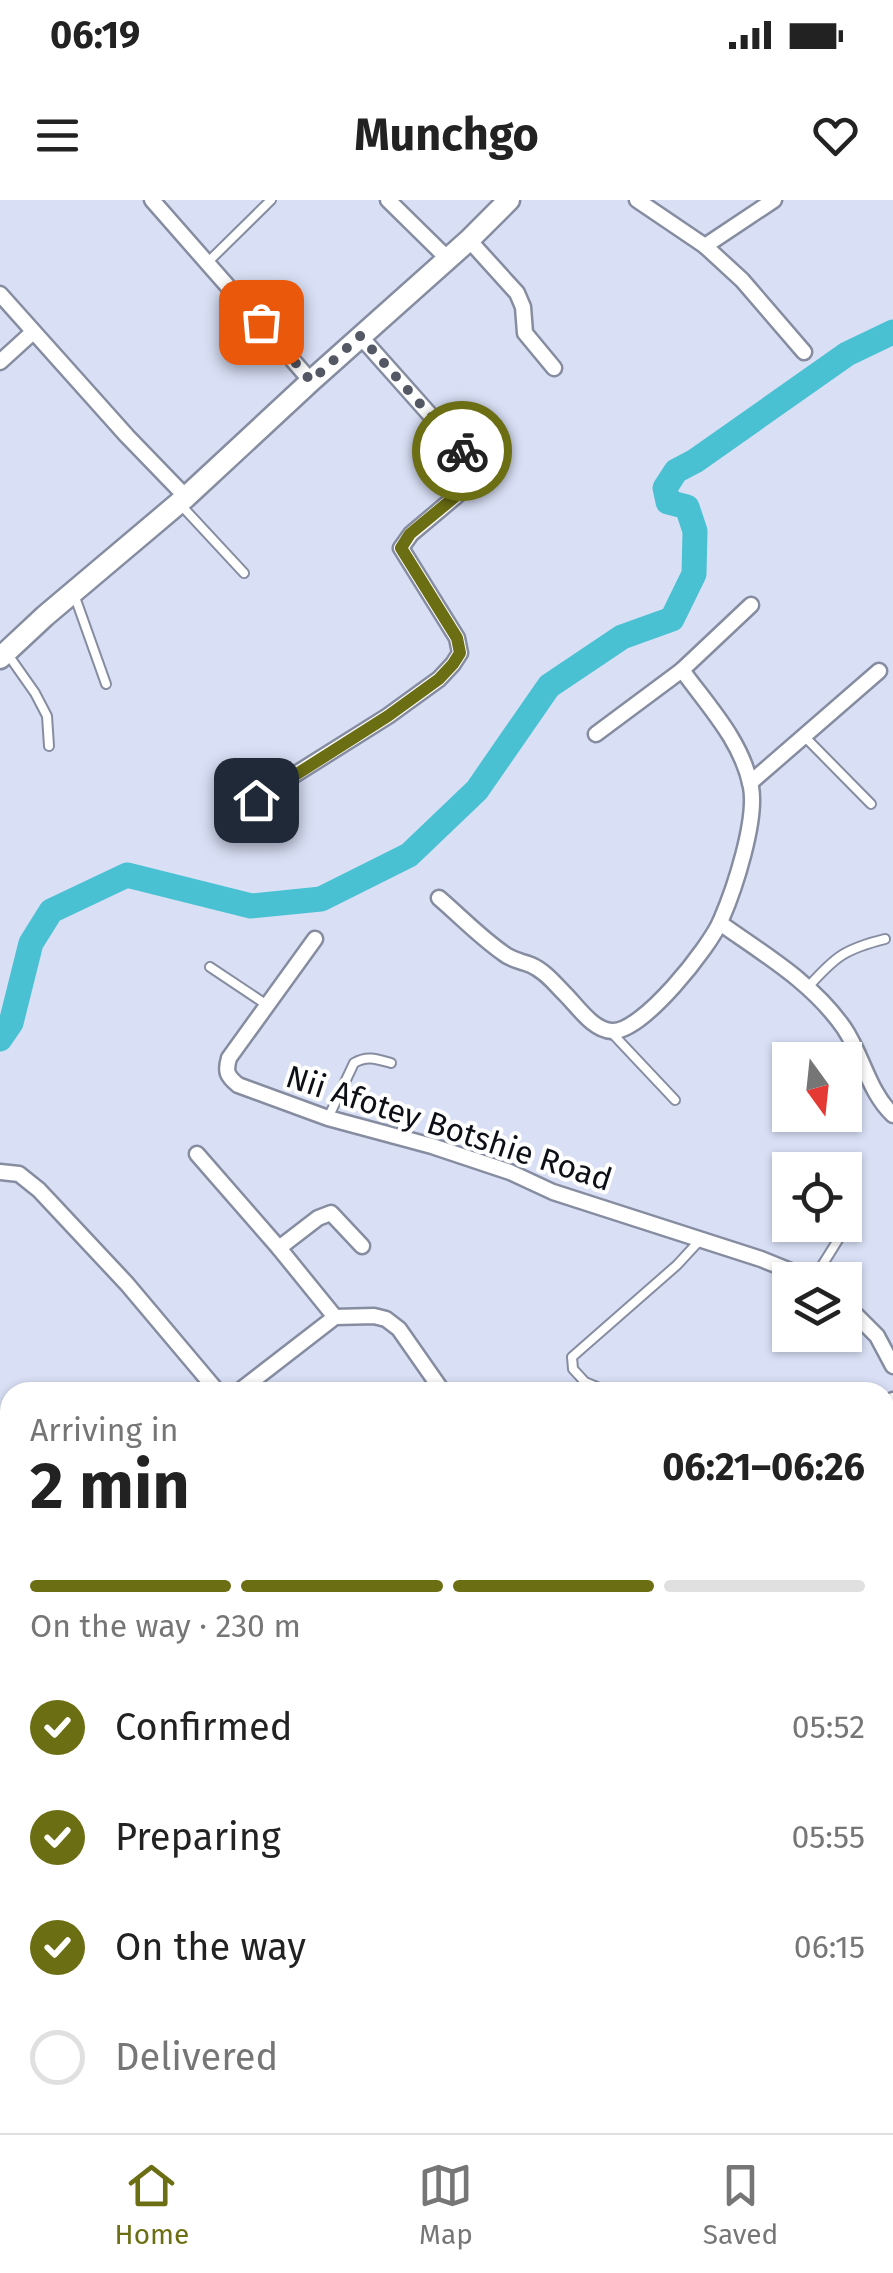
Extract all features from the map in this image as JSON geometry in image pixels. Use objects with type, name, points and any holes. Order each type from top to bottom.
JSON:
[{"type":"street","points":[[152,200],[311,381]]},
{"type":"street","points":[[388,200],[448,258]]},
{"type":"street","points":[[3,655],[183,500],[509,200]]},
{"type":"street","points":[[637,200],[705,246],[742,280],[804,352]]},
{"type":"street","points":[[705,246],[774,200]]},
{"type":"street","points":[[468,240],[517,293],[523,307],[525,333],[554,368]]},
{"type":"street","points":[[0,294],[183,500]]},
{"type":"street","points":[[0,362],[33,332]]},
{"type":"street","points":[[256,800],[388,716],[439,679],[460,653],[457,638],[401,548],[410,534],[474,481],[476,469],[360,336]]},
{"type":"street","points":[[596,734],[682,670],[751,604]]},
{"type":"street","points":[[439,898],[502,953],[543,972],[597,1026],[610,1031],[624,1030],[658,1004],[720,923],[752,808],[750,782],[736,744],[682,670]]},
{"type":"street","points":[[750,782],[879,670]]},
{"type":"street","points":[[720,923],[808,986],[828,1007],[860,1054],[874,1091],[893,1115]]},
{"type":"street","name":"Nii Afotey Botshie Road","points":[[315,939],[229,1058],[228,1077],[238,1085],[328,1118],[432,1146],[510,1172],[553,1192],[772,1263]]},
{"type":"street","points":[[197,1154],[280,1248],[334,1317]]},
{"type":"street","points":[[0,1172],[19,1174],[39,1190],[127,1284],[210,1382]]},
{"type":"street","points":[[280,1248],[318,1218],[331,1213],[362,1246]]},
{"type":"street","points":[[251,1382],[334,1317],[374,1316],[399,1329],[436,1382]]},
{"type":"street","points":[[862,1321],[877,1336],[893,1366]]},
{"type":"lane","points":[[208,262],[271,200]]},
{"type":"lane","points":[[183,500],[244,573]]},
{"type":"lane","points":[[73,592],[106,684]]},
{"type":"lane","points":[[3,655],[35,693],[47,716],[49,746]]},
{"type":"lane","points":[[804,736],[871,804]]},
{"type":"lane","points":[[808,986],[839,955],[885,939]]},
{"type":"lane","points":[[210,967],[267,1005]]},
{"type":"lane","points":[[610,1031],[675,1100]]},
{"type":"lane","points":[[328,1118],[354,1063],[363,1058],[391,1063]]},
{"type":"lane","points":[[585,1382],[572,1369],[572,1358],[702,1240]]},
{"type":"waterway","points":[[0,1039],[11,1023],[31,943],[51,911],[127,875],[251,906],[321,899],[409,855],[477,790],[549,686],[622,637],[672,619],[694,574],[695,531],[687,507],[668,502],[665,488],[676,471],[847,354],[893,332]]},
{"type":"way so far","points":[[261,322],[311,381],[360,336],[462,451]]},
{"type":"route","points":[[256,800],[388,716],[439,679],[460,653],[457,638],[401,548],[410,534],[474,481],[476,469],[462,451]]}]
